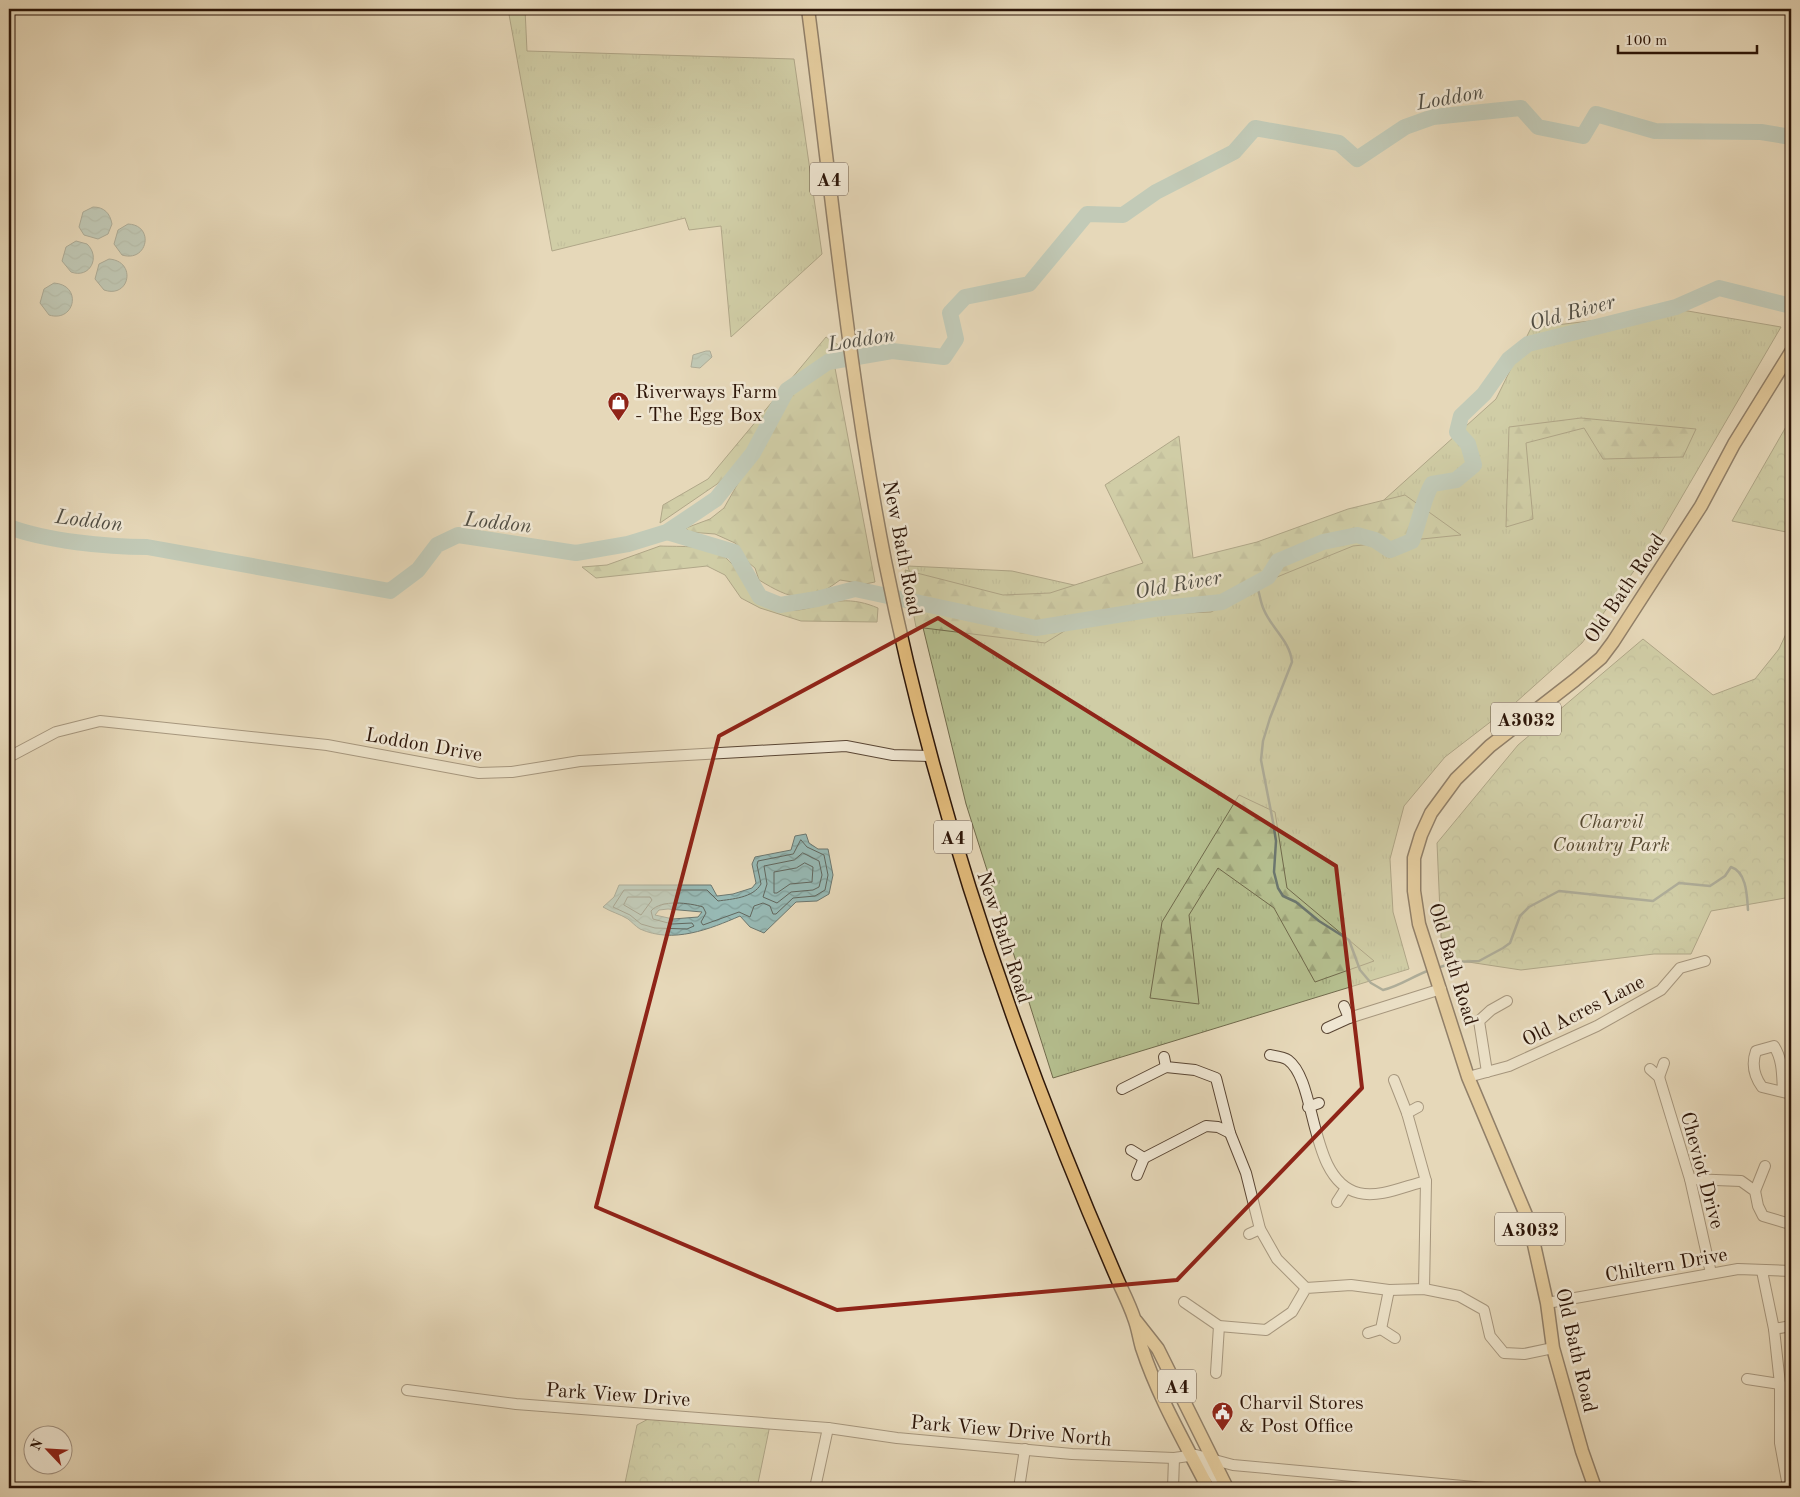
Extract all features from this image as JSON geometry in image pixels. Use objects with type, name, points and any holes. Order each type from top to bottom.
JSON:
[{"type":"main road","name":"New Bath Road","points":[[808,9],[853,375],[886,565],[930,756],[961,864],[1015,1027],[1079,1194],[1135,1319],[1145,1356],[1191,1456],[1208,1488]]},
{"type":"main road","name":"Old Bath Road","points":[[1595,1488],[1582,1451],[1553,1348],[1547,1303],[1529,1222],[1468,1077],[1440,984],[1419,924],[1414,892],[1414,858],[1421,835],[1431,813],[1456,779],[1490,746],[1575,680],[1600,658],[1613,642],[1701,506],[1734,444],[1791,352]]},
{"type":"main road","name":"New Bath Road","points":[[1135,1319],[1158,1349],[1225,1485]]},
{"type":"street","name":"Loddon Drive","points":[[9,757],[56,732],[100,721],[327,745],[479,773],[512,772],[580,761],[846,746],[892,755],[930,756]]},
{"type":"street","name":"Old Acres Lane","points":[[1468,1077],[1509,1066],[1597,1026],[1661,990],[1680,968],[1704,961]]},
{"type":"street","points":[[1327,1028],[1440,984]]},
{"type":"street","points":[[1487,1072],[1479,1021],[1490,1010],[1507,1001]]},
{"type":"street","points":[[1344,1006],[1349,1018]]},
{"type":"street","points":[[1774,1046],[1779,1053],[1787,1093],[1762,1087],[1754,1076],[1753,1058],[1756,1051],[1774,1046]]},
{"type":"street","points":[[1270,1054],[1288,1059],[1300,1073],[1316,1136],[1333,1173],[1346,1188],[1360,1193],[1379,1193],[1426,1181]]},
{"type":"street","points":[[1122,1089],[1165,1062],[1216,1078],[1230,1133],[1246,1173],[1260,1229],[1277,1259],[1306,1288],[1351,1285],[1389,1290],[1424,1289],[1459,1296],[1484,1310],[1490,1336],[1504,1353],[1524,1354],[1553,1348]]},
{"type":"street","points":[[1650,1069],[1660,1077],[1664,1063]]},
{"type":"street","name":"Cheviot Drive","points":[[1660,1077],[1690,1179],[1711,1273]]},
{"type":"street","points":[[1394,1080],[1407,1113],[1426,1181],[1424,1289]]},
{"type":"street","points":[[1308,1107],[1319,1103]]},
{"type":"street","points":[[1407,1113],[1418,1107]]},
{"type":"street","points":[[1137,1175],[1144,1158],[1206,1126],[1218,1127],[1230,1133]]},
{"type":"street","points":[[1131,1150],[1144,1158]]},
{"type":"street","points":[[1765,1166],[1755,1191],[1758,1206],[1764,1216],[1790,1224]]},
{"type":"street","points":[[1690,1179],[1741,1181],[1755,1191]]},
{"type":"street","points":[[1337,1202],[1346,1188]]},
{"type":"street","points":[[1248,1234],[1260,1229]]},
{"type":"street","name":"Chiltern Drive","points":[[1547,1303],[1738,1269],[1791,1271]]},
{"type":"street","points":[[1762,1270],[1774,1329],[1780,1384],[1786,1414],[1780,1443],[1789,1484]]},
{"type":"street","points":[[1184,1302],[1219,1326],[1266,1330],[1292,1312],[1306,1288]]},
{"type":"street","points":[[1381,1329],[1389,1290]]},
{"type":"street","points":[[1216,1373],[1219,1326]]},
{"type":"street","points":[[1774,1329],[1791,1326]]},
{"type":"street","points":[[1368,1333],[1381,1329],[1395,1338]]},
{"type":"street","points":[[1747,1380],[1780,1384]]},
{"type":"street","name":"Park View Drive","points":[[406,1390],[516,1404],[828,1428]]},
{"type":"street","points":[[815,1488],[828,1428]]},
{"type":"street","name":"Park View Drive North","points":[[828,1428],[897,1438],[1081,1455],[1174,1458],[1196,1454],[1233,1465],[1485,1488]]},
{"type":"street","points":[[1019,1488],[1025,1449]]},
{"type":"street","points":[[1191,1456],[1207,1466],[1225,1485],[1233,1465]]},
{"type":"street","points":[[1173,1488],[1174,1458]]},
{"type":"highlighted area","points":[[938,618],[1336,866],[1362,1088],[1177,1280],[837,1310],[596,1207],[719,736]]},
{"type":"green space","points":[[508,9],[525,9],[527,51],[794,59],[822,254],[731,337],[721,226],[689,230],[685,218],[552,251]]},
{"type":"green space","points":[[1682,310],[1781,327],[1659,536],[1582,643],[1515,703],[1445,757],[1404,806],[1390,859],[1393,912],[1409,969],[1053,1078],[966,804],[908,566],[1012,571],[1096,590],[1375,508],[1496,399],[1531,328]]},
{"type":"green space","points":[[826,337],[840,346],[781,393],[754,444],[720,482],[660,523],[663,505],[708,479]]},
{"type":"green space","points":[[830,366],[835,368],[875,582],[865,584],[840,580],[818,593],[800,597],[781,592],[759,580],[755,568],[749,563],[735,543],[715,534],[689,532],[686,528],[710,519],[724,508],[789,393]]},
{"type":"green space","points":[[1581,418],[1696,429],[1683,457],[1603,459],[1584,428],[1526,443],[1533,519],[1506,527],[1509,427]]},
{"type":"green space","points":[[1791,418],[1791,533],[1732,521]]},
{"type":"green space","points":[[1179,436],[1193,558],[1257,542],[1348,509],[1405,495],[1461,535],[1353,546],[1277,577],[1211,612],[1087,617],[1045,643],[916,627],[905,570],[1003,595],[1050,593],[1143,563],[1105,485]]},
{"type":"green space","points":[[660,546],[694,547],[712,550],[726,558],[733,565],[761,599],[777,608],[801,610],[833,602],[855,601],[878,608],[877,622],[801,621],[760,608],[741,598],[725,575],[707,566],[596,578],[582,567],[607,565]]},
{"type":"green space","name":"Charvil Country Park","points":[[1791,623],[1791,897],[1711,911],[1691,954],[1654,954],[1521,970],[1442,958],[1437,843],[1518,745],[1643,639],[1713,695],[1755,679],[1779,649]]},
{"type":"green space","points":[[1239,795],[1275,812],[1287,888],[1374,961],[1315,982],[1274,908],[1218,868],[1189,915],[1199,1004],[1150,998],[1162,922]]},
{"type":"green space","points":[[652,1417],[770,1425],[757,1488],[624,1488],[637,1425]]},
{"type":"water","points":[[93,207],[106,211],[112,224],[108,234],[98,239],[84,235],[79,227],[83,212]]},
{"type":"water","points":[[128,224],[137,226],[145,236],[145,243],[142,249],[138,254],[131,256],[122,255],[114,244],[118,230]]},
{"type":"water","points":[[76,241],[87,244],[93,255],[91,266],[88,270],[78,273],[71,272],[62,261],[66,247]]},
{"type":"water","points":[[109,259],[118,261],[127,272],[127,279],[124,285],[120,289],[113,291],[104,290],[95,279],[99,264]]},
{"type":"water","points":[[54,283],[63,285],[72,296],[70,309],[65,314],[58,316],[49,315],[40,303],[44,289]]},
{"type":"water","points":[[710,351],[712,357],[700,368],[691,367],[693,355]]},
{"type":"water","points":[[806,834],[809,843],[818,849],[828,849],[833,875],[829,894],[817,901],[796,902],[764,933],[750,927],[740,916],[704,930],[678,935],[665,935],[640,929],[628,919],[603,907],[614,897],[619,885],[711,885],[717,896],[733,894],[752,888],[756,883],[752,864],[755,857],[791,850],[795,836]],"holes":[[[668,909],[702,912],[698,917],[673,919],[655,915],[659,910]]]},
{"type":"waterway","name":"Loddon","points":[[9,527],[41,536],[113,546],[147,547],[390,591],[418,570],[437,545],[458,535],[576,553],[628,544],[667,532],[716,499],[753,453],[787,390],[828,362],[892,351],[944,357],[956,339],[950,313],[965,297],[1029,284],[1087,214],[1123,215],[1156,192],[1234,152],[1255,128],[1339,143],[1357,159],[1405,127],[1433,117],[1521,108],[1538,127],[1583,136],[1596,114],[1655,131],[1761,132],[1791,137]]},
{"type":"waterway","name":"Old River","points":[[667,532],[734,552],[760,597],[780,605],[817,599],[855,589],[1036,628],[1154,609],[1222,602],[1268,577],[1278,561],[1323,542],[1357,535],[1375,540],[1390,550],[1412,541],[1432,484],[1456,480],[1474,465],[1468,444],[1457,432],[1461,416],[1484,394],[1509,359],[1528,344],[1676,307],[1719,288],[1791,306]]},
{"type":"waterway","points":[[1256,584],[1267,617],[1288,648],[1292,662],[1270,718],[1263,741],[1261,760],[1276,841],[1274,872],[1278,888],[1283,896],[1296,902],[1319,921],[1349,940],[1360,970],[1371,983],[1383,990],[1430,970]]},
{"type":"waterway","points":[[1437,968],[1456,962],[1479,961],[1503,948],[1510,943],[1520,916],[1529,907],[1559,891],[1653,901],[1679,883],[1710,886],[1725,876],[1731,867],[1743,879],[1748,910]]},
{"type":"place","name":"Riverways Farm - The Egg Box","points":[[619,421]]},
{"type":"place","name":"Charvil Stores & Post Office","points":[[1223,1432]]}]
